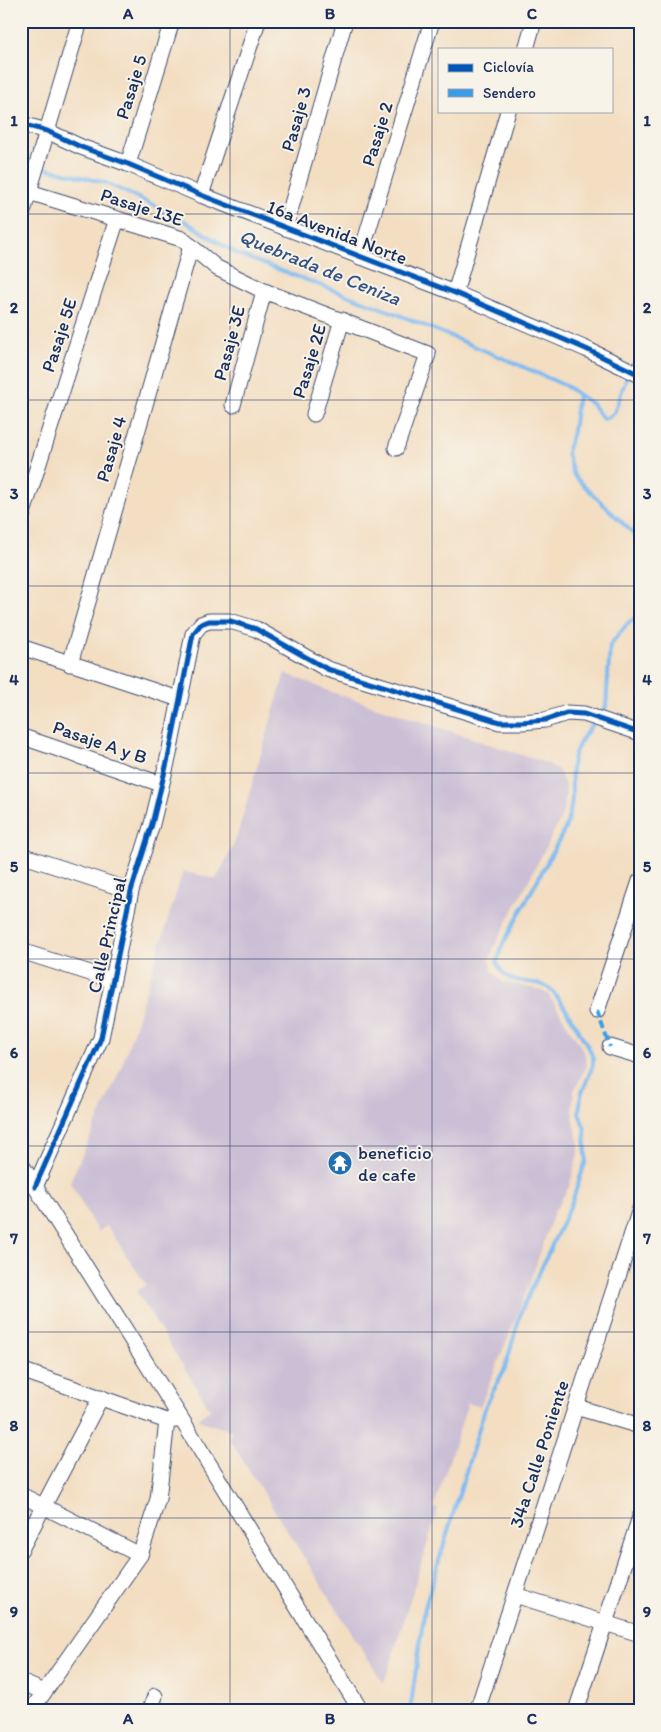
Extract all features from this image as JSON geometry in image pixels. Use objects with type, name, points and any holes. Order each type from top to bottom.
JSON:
[{"type":"street","points":[[21,218],[80,21]]},
{"type":"street","name":"Pasaje 5","points":[[128,164],[172,21]]},
{"type":"street","points":[[201,195],[258,21]]},
{"type":"street","name":"Pasaje 3","points":[[285,228],[345,21]]},
{"type":"street","name":"Pasaje 2","points":[[360,258],[432,21]]},
{"type":"street","points":[[526,48],[534,21]]},
{"type":"street","points":[[455,293],[508,112]]},
{"type":"street","name":"16a Avenida Norte","points":[[21,124],[47,131],[80,147],[128,164],[360,258],[455,293],[620,364],[640,375]]},
{"type":"street","name":"Pasaje 13E","points":[[29,192],[182,239],[217,268],[264,291],[428,354],[396,448]]},
{"type":"street","name":"Pasaje 5E","points":[[21,519],[118,219]]},
{"type":"street","name":"Pasaje 4","points":[[70,664],[191,246]]},
{"type":"street","name":"Pasaje 3E","points":[[233,405],[264,291]]},
{"type":"street","name":"Pasaje 2E","points":[[314,414],[342,320]]},
{"type":"street","name":"Calle Principal","points":[[35,1187],[101,1038],[131,891],[152,824],[169,754],[192,634],[201,624],[209,621],[230,621],[256,629],[328,669],[500,722],[530,722],[567,714],[584,714],[640,733]]},
{"type":"street","points":[[21,647],[179,699]]},
{"type":"street","name":"Pasaje A y B","points":[[26,738],[161,784]]},
{"type":"street","points":[[21,855],[131,891]]},
{"type":"street","points":[[597,1011],[640,881]]},
{"type":"street","points":[[21,951],[112,980]]},
{"type":"street","points":[[610,1047],[640,1056]]},
{"type":"street","points":[[21,1164],[174,1420],[361,1711]]},
{"type":"street","name":"34a Calle Poniente","points":[[477,1711],[640,1209]]},
{"type":"street","points":[[21,1370],[101,1398],[174,1420]]},
{"type":"street","points":[[21,1549],[101,1398]]},
{"type":"street","points":[[576,1407],[640,1426]]},
{"type":"street","points":[[31,1711],[140,1555],[158,1499],[174,1420]]},
{"type":"street","points":[[21,1495],[140,1555]]},
{"type":"street","points":[[576,1711],[640,1517]]},
{"type":"street","points":[[514,1595],[640,1634]]},
{"type":"street","points":[[21,1682],[44,1692]]},
{"type":"street","points":[[150,1711],[155,1696]]},
{"type":"shaded area","points":[[285,673],[329,691],[549,764],[559,771],[566,788],[564,807],[560,820],[494,947],[490,960],[492,971],[503,982],[540,990],[549,995],[585,1054],[587,1065],[574,1091],[572,1111],[579,1151],[569,1187],[554,1212],[529,1285],[480,1407],[468,1403],[434,1507],[438,1509],[384,1684],[230,1440],[232,1431],[198,1420],[210,1409],[136,1291],[146,1285],[107,1226],[98,1232],[70,1182],[121,1068],[183,871],[216,879],[235,842]]},
{"type":"waterway","name":"Quebrada de Ceniza","points":[[21,163],[34,165]]},
{"type":"waterway","name":"Quebrada de Ceniza","points":[[41,167],[106,183],[175,215],[237,254],[397,314],[566,386],[592,404],[603,419],[614,413],[628,374]]},
{"type":"waterway","points":[[631,368],[640,353]]},
{"type":"waterway","points":[[578,395],[573,431],[567,453],[574,476],[634,534],[640,544]]},
{"type":"waterway","points":[[600,715],[606,707],[610,645],[628,623],[640,614]]},
{"type":"waterway","points":[[410,1711],[425,1607],[486,1405],[505,1368],[521,1312],[572,1202],[586,1160],[585,1129],[579,1113],[581,1095],[593,1065],[593,1058],[589,1048],[564,1006],[552,991],[536,983],[518,981],[507,977],[497,963],[502,946],[565,829],[572,800],[573,760],[580,742],[594,722]]},
{"type":"marked path","points":[[597,1011],[610,1047]]},
{"type":"cycle path","points":[[21,124],[47,131],[81,147],[128,164],[201,195],[455,293],[586,349],[640,375]]},
{"type":"cycle path","points":[[35,1187],[101,1038],[131,891],[152,824],[169,754],[193,634],[201,624],[209,621],[230,621],[256,629],[327,669],[500,722],[545,720],[567,713],[584,714],[640,733]]},
{"type":"place","name":"beneficio de cafe","points":[[340,1163]]}]
